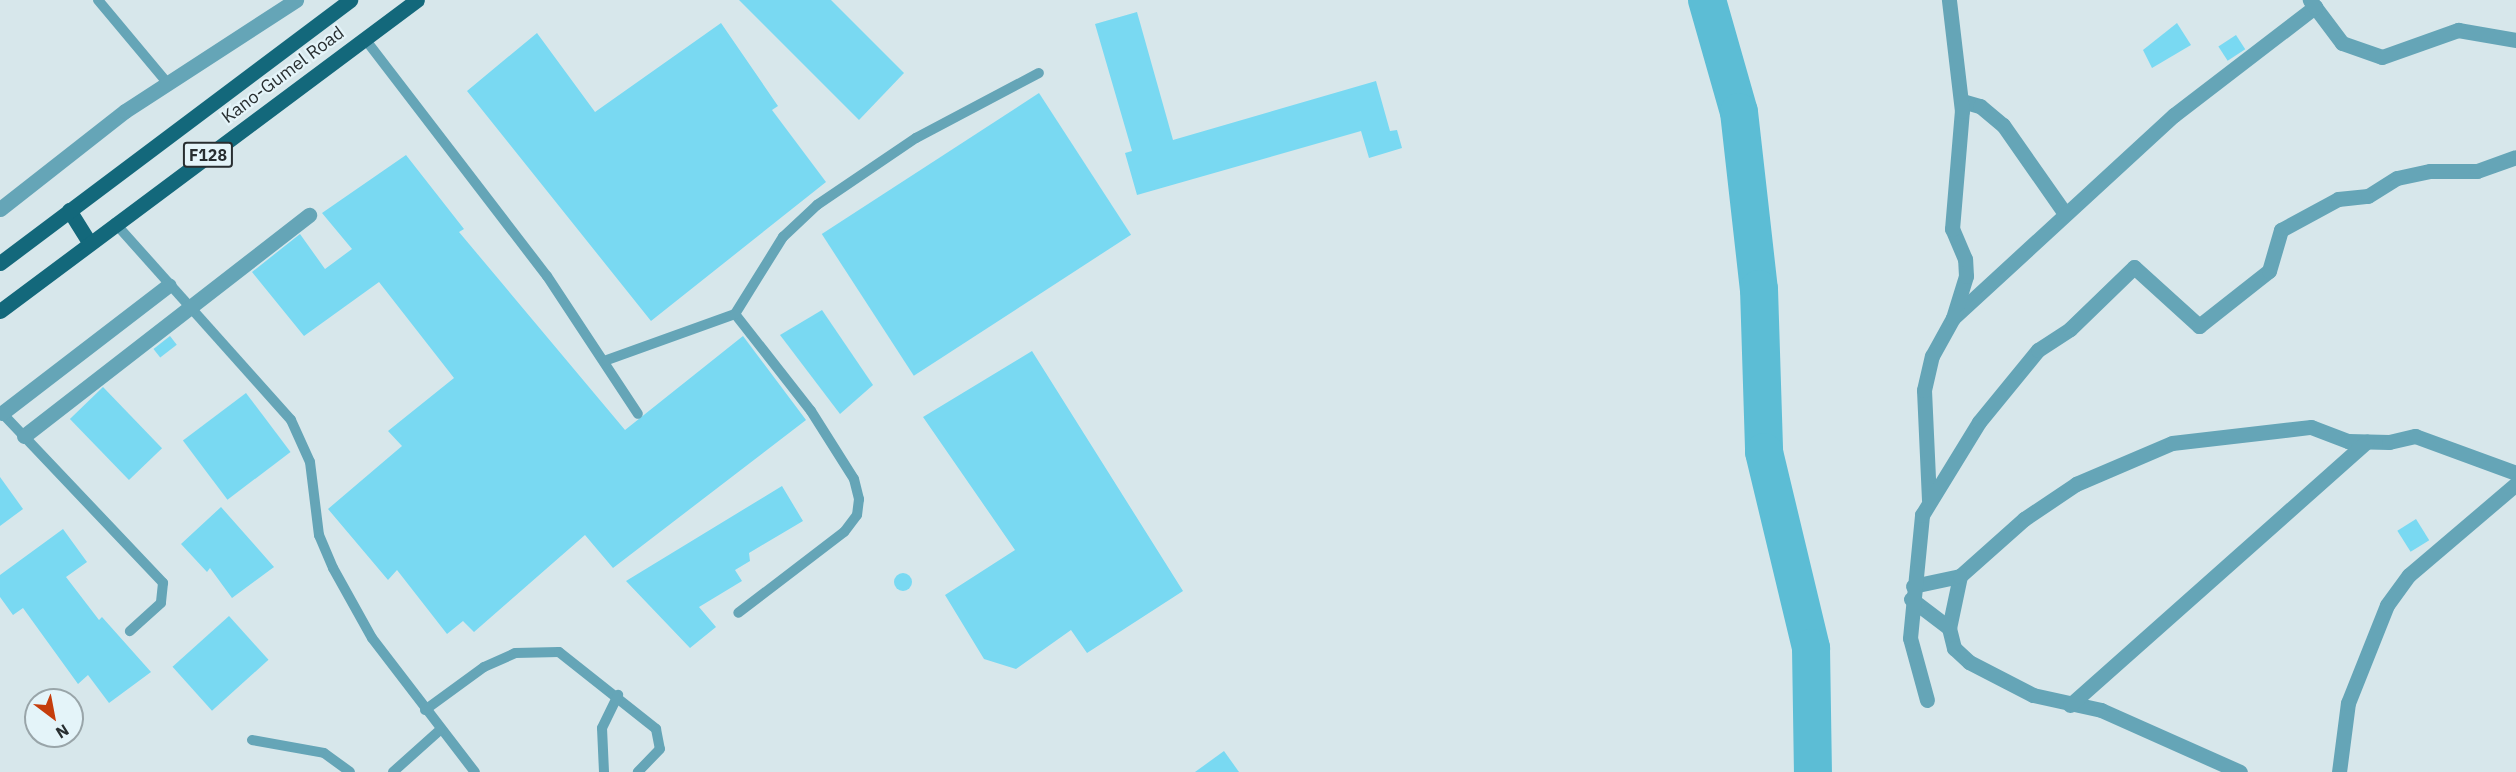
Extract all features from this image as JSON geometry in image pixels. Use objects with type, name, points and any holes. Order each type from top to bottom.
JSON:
[{"type":"main road","name":"Kano-Gumel Road","points":[[0,263],[350,0]]},
{"type":"main road","name":"Kano-Gumel Road","points":[[0,310],[417,0]]},
{"type":"main road","points":[[69,210],[89,242]]},
{"type":"street","points":[[0,209],[125,111],[170,85],[296,0]]},
{"type":"street","points":[[1927,699],[1910,638],[1912,592],[1929,500],[1924,390],[1932,356],[1953,318],[1966,276],[1965,259],[1952,229],[1962,101],[1949,0]]},
{"type":"street","points":[[1953,318],[2064,212],[2174,115],[2312,4],[2342,44],[2382,57],[2458,30],[2516,40]]},
{"type":"street","points":[[1962,101],[1980,106],[2003,125],[2064,212]]},
{"type":"street","points":[[1929,500],[1979,422],[2038,350],[2070,329],[2134,267],[2199,326],[2269,271],[2281,230],[2338,200],[2368,196],[2408,176],[2477,171],[2516,157]]},
{"type":"street","points":[[24,436],[186,306],[309,214]]},
{"type":"street","points":[[1,412],[169,285]]},
{"type":"street","points":[[1912,592],[1960,576],[2025,519],[2123,460],[2172,443],[2276,428],[2311,427],[2348,441],[2415,436],[2440,441],[2516,473]]},
{"type":"street","points":[[2070,705],[2367,441]]},
{"type":"street","points":[[2339,772],[2348,703],[2387,605],[2409,575],[2516,484]]},
{"type":"street","points":[[1960,576],[1949,628],[1954,648],[1969,662],[2033,694],[2070,705],[2101,710],[2240,772]]},
{"type":"street","points":[[1912,592],[1949,628]]},
{"type":"lane","points":[[98,0],[170,85]]},
{"type":"lane","points":[[365,39],[607,360],[638,414]]},
{"type":"lane","points":[[607,360],[735,314],[783,237],[817,205],[916,138],[1039,73]]},
{"type":"lane","points":[[115,223],[186,306],[267,389],[297,430],[310,462],[319,535],[333,568],[372,638],[440,730],[475,772]]},
{"type":"lane","points":[[735,314],[811,411],[854,479],[859,499],[857,515],[844,532],[738,613]]},
{"type":"lane","points":[[1,412],[163,583],[161,603],[130,632]]},
{"type":"lane","points":[[425,710],[484,667],[537,649],[559,652],[645,716],[661,740],[660,749],[638,772]]},
{"type":"lane","points":[[604,772],[602,728],[618,695]]},
{"type":"lane","points":[[393,772],[440,730]]},
{"type":"lane","points":[[252,740],[324,753],[350,772]]},
{"type":"building","points":[[739,0],[831,0],[904,73],[859,120]]},
{"type":"building","points":[[1137,12],[1173,140],[1376,81],[1390,131],[1397,130],[1402,148],[1369,158],[1361,131],[1137,195],[1125,153],[1132,151],[1095,24]]},
{"type":"building","points":[[721,23],[778,106],[772,110],[826,182],[651,321],[467,91],[537,33],[595,112]]},
{"type":"building","points":[[2177,23],[2191,45],[2152,68],[2143,50]]},
{"type":"building","points":[[2236,35],[2245,49],[2228,61],[2218,46]]},
{"type":"building","points":[[1039,93],[1131,235],[914,376],[822,234]]},
{"type":"building","points":[[406,155],[464,229],[459,232],[625,430],[743,336],[806,420],[613,568],[585,535],[474,632],[463,621],[447,634],[397,570],[388,580],[328,509],[402,446],[388,431],[454,378],[379,282],[304,336],[252,272],[300,234],[325,269],[352,249],[322,213]]},
{"type":"building","points":[[822,310],[873,385],[840,414],[780,335]]},
{"type":"building","points":[[170,336],[177,345],[160,358],[153,349]]},
{"type":"building","points":[[1032,351],[1183,591],[1087,653],[1071,630],[1016,669],[984,659],[945,595],[1015,550],[923,417]]},
{"type":"building","points":[[103,387],[162,448],[129,480],[70,419]]},
{"type":"building","points":[[246,393],[291,452],[227,500],[183,441]]},
{"type":"building","points":[[0,477],[23,509],[0,526]]},
{"type":"building","points":[[782,486],[803,521],[749,553],[750,561],[735,570],[742,581],[699,607],[716,627],[690,648],[626,581]]},
{"type":"building","points":[[221,507],[274,567],[232,598],[210,568],[207,572],[181,544]]},
{"type":"building","points":[[2416,519],[2429,540],[2411,552],[2397,531]]},
{"type":"building","points":[[63,529],[87,562],[66,577],[99,620],[102,617],[151,672],[109,703],[88,675],[78,684],[23,608],[13,615],[0,597],[0,575]]},
{"type":"building","points":[[903,573],[909,576],[912,582],[909,588],[903,591],[897,588],[894,582],[897,576]]},
{"type":"building","points":[[229,616],[268,660],[212,711],[173,667]]},
{"type":"building","points":[[1224,751],[1239,772],[1195,772]]},
{"type":"waterway","points":[[1707,0],[1739,112],[1759,289],[1764,452],[1811,648],[1813,772]]}]
